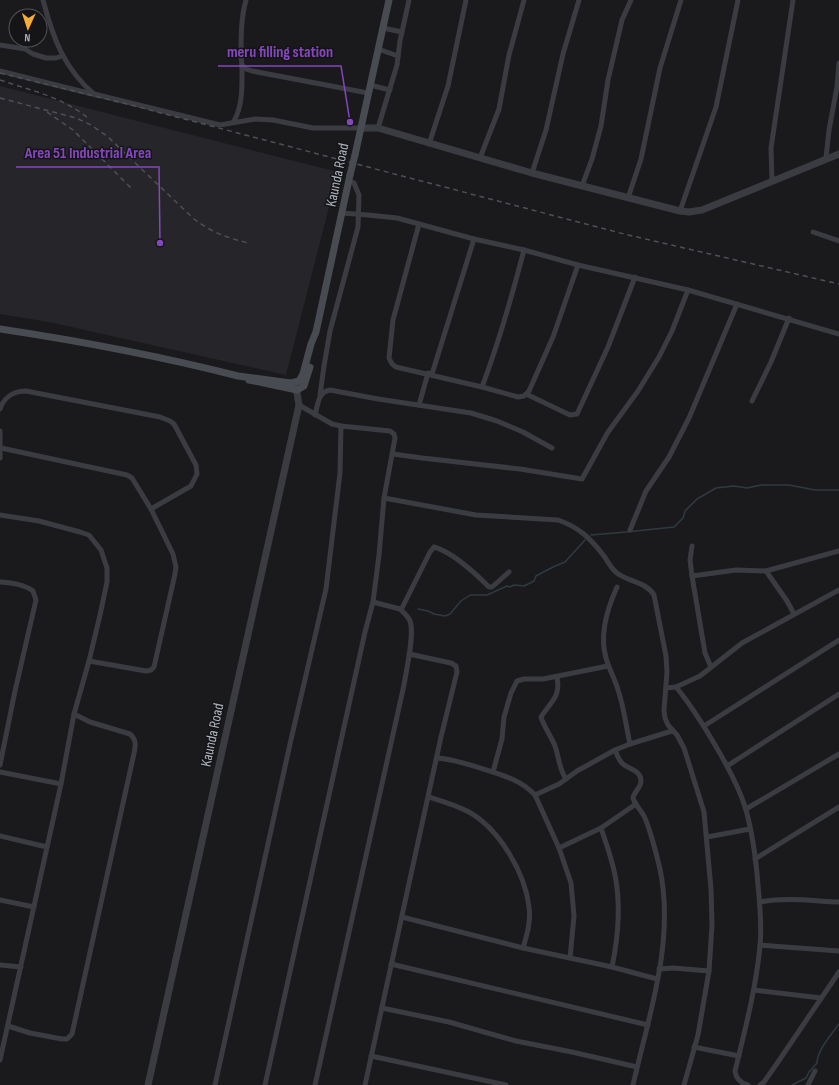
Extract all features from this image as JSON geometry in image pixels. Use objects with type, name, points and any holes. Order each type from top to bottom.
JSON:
[{"type":"main road","name":"Kaunda Road","points":[[297,390],[302,388],[306,383],[389,0]]},
{"type":"main road","points":[[0,329],[72,341],[178,362],[238,376],[248,376],[290,385],[297,390]]},
{"type":"main road","name":"Kaunda Road","points":[[290,385],[299,381],[303,374],[311,344],[316,332]]},
{"type":"street","points":[[43,0],[56,43],[62,56],[76,77],[94,94]]},
{"type":"street","points":[[234,121],[239,113],[241,100],[241,25],[246,0]]},
{"type":"street","points":[[378,128],[390,90],[409,0]]},
{"type":"street","points":[[429,144],[448,86],[466,0]]},
{"type":"street","points":[[480,158],[499,109],[509,55],[524,0]]},
{"type":"street","points":[[532,173],[546,130],[564,54],[579,0]]},
{"type":"street","points":[[582,186],[592,159],[601,126],[608,80],[622,20],[631,0]]},
{"type":"street","points":[[628,198],[641,159],[660,68],[681,0]]},
{"type":"street","points":[[680,211],[716,107],[738,0]]},
{"type":"street","points":[[772,181],[771,148],[793,0]]},
{"type":"street","points":[[383,28],[402,32]]},
{"type":"street","points":[[0,45],[25,49],[33,54],[46,58],[56,58],[62,56]]},
{"type":"street","points":[[378,49],[398,56]]},
{"type":"street","points":[[826,158],[839,64]]},
{"type":"street","points":[[242,65],[246,69],[252,71],[368,93]]},
{"type":"street","points":[[0,71],[220,125],[229,124],[234,121],[254,119],[273,120],[313,128],[378,128],[532,173],[688,212],[702,210],[826,158],[839,154]]},
{"type":"street","points":[[370,85],[390,90]]},
{"type":"street","points":[[315,415],[320,395],[328,340],[358,227],[359,195],[350,178]]},
{"type":"street","points":[[342,214],[359,214],[397,218],[474,239],[688,290],[789,318],[839,334]]},
{"type":"street","points":[[419,224],[393,320],[389,358],[392,364],[396,367],[482,386],[518,397],[526,394],[553,337],[578,264]]},
{"type":"street","points":[[813,232],[839,241]]},
{"type":"street","points":[[419,405],[474,239]]},
{"type":"street","points":[[482,386],[511,300],[524,250]]},
{"type":"street","points":[[526,394],[570,415],[577,414],[608,347],[635,277]]},
{"type":"street","points":[[392,454],[520,469],[582,479],[608,432],[638,391],[659,357],[672,331],[688,290]]},
{"type":"street","points":[[630,530],[646,491],[669,457],[689,418],[737,304]]},
{"type":"street","points":[[752,401],[771,362],[789,318]]},
{"type":"street","name":"Kaunda Road","points":[[148,1085],[299,405],[297,390]]},
{"type":"street","points":[[320,395],[324,391],[330,390],[471,413],[484,416],[523,432],[552,448]]},
{"type":"street","points":[[0,410],[4,400],[14,392],[26,391],[160,417],[170,421],[174,424],[196,465],[197,474],[190,486],[151,509]]},
{"type":"street","points":[[265,1085],[365,632],[373,602],[384,498],[395,438],[392,432],[332,424],[299,405]]},
{"type":"street","points":[[216,1085],[290,744],[326,589],[340,473],[340,426]]},
{"type":"street","points":[[0,431],[0,458]]},
{"type":"street","points":[[0,448],[127,475],[132,478],[151,509],[172,554],[176,567],[154,667],[146,672],[89,661]]},
{"type":"street","points":[[384,498],[476,515],[558,520],[570,524],[578,528],[596,547],[614,571],[646,586],[651,590],[656,603],[666,656],[664,710],[668,725],[684,748],[704,812],[707,837],[712,914],[709,972],[702,1017],[684,1085]]},
{"type":"street","points":[[0,515],[39,521],[89,535],[102,550],[107,568],[106,582],[89,661],[74,714],[62,784],[0,1060]]},
{"type":"street","points":[[692,546],[690,560],[692,576],[705,653],[711,666]]},
{"type":"street","points":[[400,609],[404,606],[433,548],[436,547],[445,552],[470,569],[489,587],[492,587],[509,572]]},
{"type":"street","points":[[692,576],[736,570],[766,571],[839,551]]},
{"type":"street","points":[[766,571],[787,601],[794,614]]},
{"type":"street","points":[[0,582],[30,588],[33,591],[36,600],[0,764]]},
{"type":"street","points":[[617,587],[610,601],[604,624],[604,644],[608,666],[621,698],[630,744]]},
{"type":"street","points":[[666,688],[676,687],[700,676],[742,643],[839,590]]},
{"type":"street","points":[[315,1085],[404,685],[409,654],[410,621],[407,615],[400,609],[373,602]]},
{"type":"street","points":[[704,726],[839,640]]},
{"type":"street","points":[[365,1085],[457,672],[456,666],[452,663],[409,654]]},
{"type":"street","points":[[493,772],[502,738],[504,717],[517,681],[524,679],[557,677],[608,666]]},
{"type":"street","points":[[557,677],[559,686],[557,695],[546,707],[541,717],[553,739],[562,772],[566,780]]},
{"type":"street","points":[[676,687],[689,702],[727,766],[746,809],[750,829],[760,902],[760,945],[754,990],[735,1071],[736,1077],[739,1081],[748,1085]]},
{"type":"street","points":[[727,766],[839,694]]},
{"type":"street","points":[[8,1026],[62,1040],[70,1038],[72,1034],[133,758],[136,742],[130,734],[90,722],[74,714]]},
{"type":"street","points":[[535,795],[559,784],[577,771],[615,750],[672,731]]},
{"type":"street","points":[[615,750],[622,764],[639,774],[641,779],[641,786],[633,794],[634,801],[644,816],[660,868],[665,908],[659,969],[648,1025],[633,1085]]},
{"type":"street","points":[[746,809],[839,754]]},
{"type":"street","points":[[437,758],[459,761],[493,772],[520,783],[529,788],[535,795],[559,848],[571,882],[574,926],[570,958]]},
{"type":"street","points":[[0,772],[62,784]]},
{"type":"street","points":[[429,797],[470,812],[486,825],[508,851],[523,879],[529,908],[529,926],[523,948]]},
{"type":"street","points":[[559,848],[601,828],[636,804]]},
{"type":"street","points":[[755,859],[839,807]]},
{"type":"street","points":[[601,828],[615,875],[618,894],[616,951],[612,967]]},
{"type":"street","points":[[707,837],[750,829]]},
{"type":"street","points":[[0,836],[47,847]]},
{"type":"street","points":[[0,900],[34,907]]},
{"type":"street","points":[[760,902],[777,900],[839,902]]},
{"type":"street","points":[[402,917],[523,948],[612,967],[657,979]]},
{"type":"street","points":[[760,945],[839,951]]},
{"type":"street","points":[[391,964],[648,1025]]},
{"type":"street","points":[[0,965],[21,967]]},
{"type":"street","points":[[659,969],[673,968],[709,972]]},
{"type":"street","points":[[760,1085],[778,1062],[839,972]]},
{"type":"street","points":[[754,990],[821,998]]},
{"type":"street","points":[[382,1008],[449,1022],[516,1041],[637,1067]]},
{"type":"street","points":[[694,1047],[739,1056]]},
{"type":"street","points":[[371,1056],[506,1085]]},
{"type":"street","points":[[808,1085],[815,1070]]},
{"type":"shaded area","points":[[0,86],[338,172],[286,375],[49,322],[0,314]]},
{"type":"waterway","points":[[591,535],[674,527],[683,518],[685,511],[697,499],[716,488],[734,486],[747,488],[761,485],[789,485],[815,490],[839,490]]},
{"type":"waterway","points":[[418,609],[445,616],[450,614],[461,601],[470,595],[487,595],[507,586],[524,586],[534,581],[536,576],[565,562],[585,540]]},
{"type":"waterway","points":[[792,1085],[806,1078],[817,1063],[819,1053],[822,1048],[839,1024]]},
{"type":"railway","points":[[0,73],[127,104],[624,234],[839,284]]},
{"type":"railway","points":[[0,80],[58,100],[69,105],[89,119]]},
{"type":"railway","points":[[0,98],[76,118],[91,125],[107,136],[194,219],[207,228],[220,234],[248,243]]},
{"type":"railway","points":[[47,112],[73,130],[132,189]]},
{"type":"place","name":"meru filling station","points":[[350,122]]},
{"type":"place","name":"Area 51 Industrial Area","points":[[160,243]]}]
